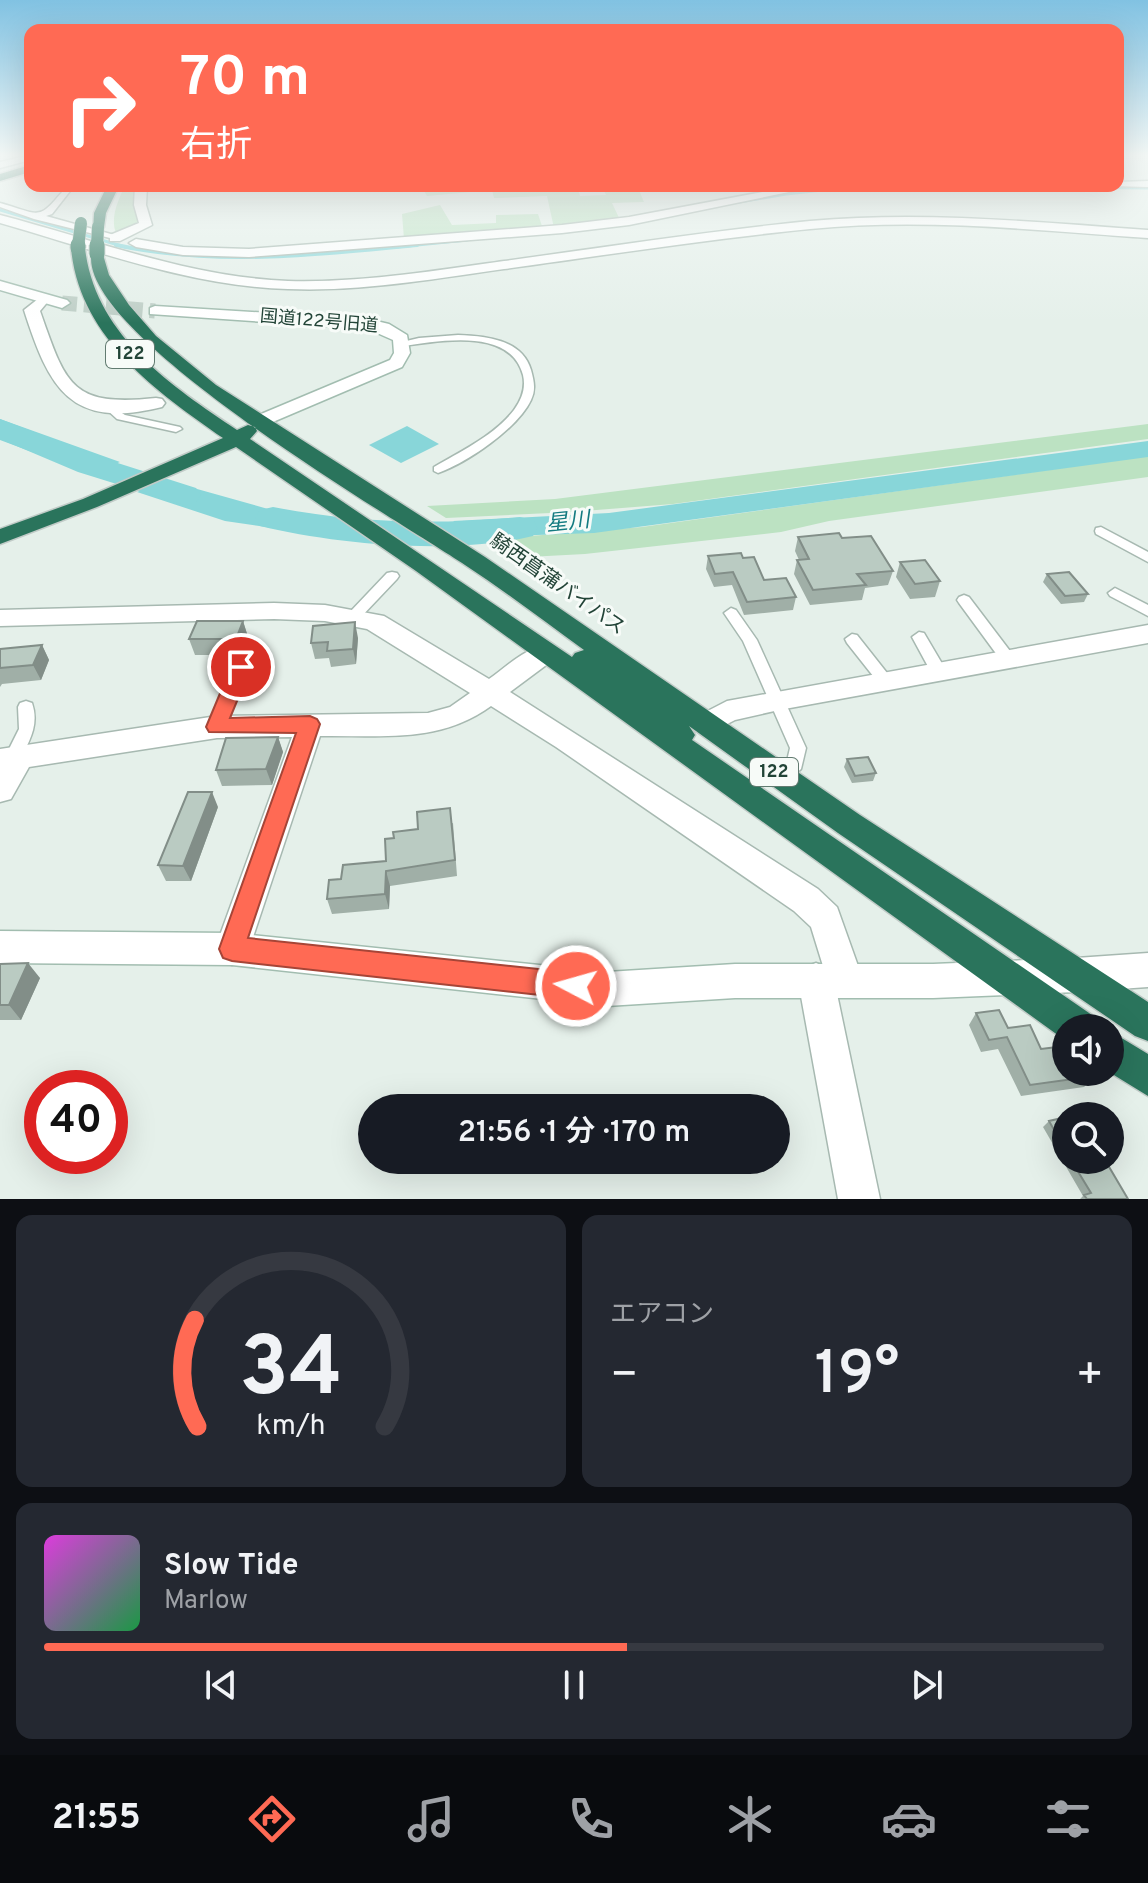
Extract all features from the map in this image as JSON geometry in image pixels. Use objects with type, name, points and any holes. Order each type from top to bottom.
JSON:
[{"type":"highway","name":"騎西菖蒲バイパス","points":[[101,211],[97,254],[107,284],[150,339],[210,389],[373,495],[451,564],[544,654],[1007,977]]},
{"type":"highway","name":"騎西菖蒲バイパス","points":[[84,216],[78,265],[87,293],[123,348],[180,400],[309,488],[451,564],[706,724],[1076,975]]},
{"type":"highway","points":[[0,537],[261,421],[261,434],[639,697],[676,729],[710,771]]},
{"type":"highway","points":[[0,522],[80,500]]},
{"type":"highway","name":"122","points":[[1076,975],[1148,1023]]},
{"type":"highway","name":"122","points":[[1007,977],[1059,1014]]},
{"type":"highway","points":[[1124,1060],[1148,1077]]},
{"type":"street","points":[[115,238],[146,225],[142,211]]},
{"type":"street","points":[[115,238],[197,252],[298,250],[617,223],[680,211]]},
{"type":"street","points":[[0,219],[173,268],[228,279],[287,285],[353,283],[438,274],[762,230],[861,221],[922,220],[1148,234]]},
{"type":"street","points":[[0,285],[62,303]]},
{"type":"street","points":[[43,299],[32,310],[47,352],[64,385],[91,406],[111,409],[156,403]]},
{"type":"street","name":"国道122号旧道","points":[[155,311],[368,324],[393,332],[403,343],[396,363],[261,421]]},
{"type":"street","points":[[0,618],[108,618],[260,611],[354,616],[375,622],[566,739],[806,900],[825,918],[830,980],[859,1199]]},
{"type":"street","points":[[706,724],[727,711],[779,700],[1148,634]]},
{"type":"street","points":[[0,790],[10,760],[217,727],[428,724],[460,714],[544,654]]},
{"type":"street","points":[[232,949],[310,724]]},
{"type":"street","points":[[0,947],[232,949],[607,989],[1076,975],[1148,970]]},
{"type":"lane","points":[[21,211],[115,238]]},
{"type":"lane","points":[[21,223],[50,211]]},
{"type":"lane","points":[[403,343],[446,337],[482,339],[514,351],[529,374],[530,393],[514,417],[481,443],[438,469]]},
{"type":"lane","points":[[111,409],[121,417],[176,429]]},
{"type":"lane","points":[[1101,531],[1148,558]]},
{"type":"lane","points":[[354,616],[392,576]]},
{"type":"lane","points":[[1115,593],[1148,611]]},
{"type":"lane","points":[[964,600],[1008,659]]},
{"type":"lane","points":[[731,613],[750,640],[798,748],[795,764],[781,776]]},
{"type":"lane","points":[[919,637],[939,672]]},
{"type":"lane","points":[[852,639],[886,682]]},
{"type":"lane","points":[[217,727],[241,667]]},
{"type":"lane","points":[[10,760],[27,729],[26,707]]},
{"type":"green space","points":[[115,211],[139,211],[140,225],[116,233]]},
{"type":"green space","points":[[444,211],[452,225],[496,223],[496,215],[538,214],[543,229],[404,239],[402,214]]},
{"type":"green space","points":[[550,211],[616,211],[620,220],[554,228]]},
{"type":"green space","points":[[1148,424],[1148,439],[673,504],[446,518],[427,506],[555,499]]},
{"type":"green space","points":[[1148,456],[1148,477],[829,521],[781,532],[585,554],[509,558],[481,540],[642,527]]},
{"type":"water","points":[[0,419],[120,462],[91,474],[0,440]]},
{"type":"water","points":[[407,426],[439,444],[401,463],[369,445]]},
{"type":"water","points":[[1148,441],[1148,457],[594,533],[477,537],[453,521],[609,513]]},
{"type":"water","points":[[165,480],[268,509],[311,514],[343,538],[225,521],[137,492]]},
{"type":"building","points":[[839,533],[842,538],[871,536],[893,571],[857,574],[866,585],[813,590],[797,560],[809,559],[798,537]]},
{"type":"building","points":[[741,553],[743,558],[754,557],[764,580],[786,578],[796,597],[747,602],[733,572],[715,574],[708,556]]},
{"type":"building","points":[[925,560],[940,581],[915,584],[900,562]]},
{"type":"building","points":[[1069,572],[1088,594],[1065,596],[1047,574]]},
{"type":"building","points":[[197,621],[243,621],[236,639],[189,639]]},
{"type":"building","points":[[355,622],[353,649],[327,651],[328,642],[311,643],[313,626]]},
{"type":"building","points":[[42,645],[33,665],[0,668],[0,649]]},
{"type":"building","points":[[278,737],[266,769],[216,770],[226,738]]},
{"type":"building","points":[[868,757],[876,773],[855,776],[847,759]]},
{"type":"building","points":[[188,792],[212,792],[183,866],[158,865]]},
{"type":"building","points":[[450,808],[455,860],[386,871],[385,894],[327,899],[329,880],[341,879],[343,865],[386,861],[385,839],[394,838],[393,832],[418,829],[417,812]]},
{"type":"building","points":[[28,963],[9,1005],[0,1005],[0,964]]},
{"type":"building","points":[[999,1010],[1008,1028],[1030,1025],[1041,1049],[1052,1048],[1052,1082],[1030,1085],[1007,1037],[989,1040],[976,1013]]},
{"type":"building","points":[[1079,1174],[1113,1174],[1128,1199],[1087,1199],[1084,1195],[1091,1193]]},
{"type":"waterway","points":[[3,211],[121,246]]},
{"type":"waterway","points":[[567,232],[688,211]]},
{"type":"waterway","points":[[417,245],[467,240]]},
{"type":"waterway","points":[[116,245],[121,246]]},
{"type":"waterway","points":[[121,246],[191,255],[266,257],[417,245]]},
{"type":"waterway","points":[[397,247],[417,245]]},
{"type":"waterway","points":[[121,246],[125,247]]},
{"type":"waterway","name":"星川","points":[[0,428],[90,465],[184,495]]},
{"type":"waterway","name":"星川","points":[[273,518],[334,528],[396,533],[459,533],[520,528]]},
{"type":"tunnel","points":[[62,303],[155,311]]},
{"type":"route","points":[[241,667],[217,727],[310,724],[232,949],[576,986]]}]
